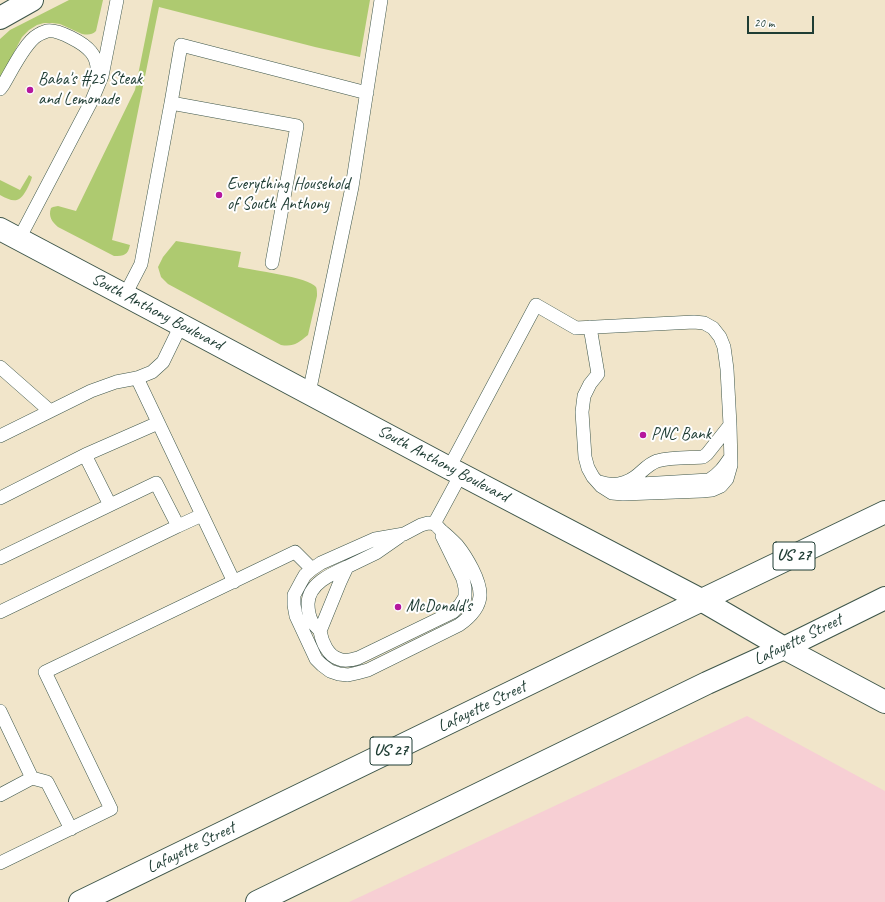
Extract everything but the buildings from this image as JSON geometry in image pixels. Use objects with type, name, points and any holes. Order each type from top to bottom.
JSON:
[{"type":"main road","points":[[0,18],[32,0]]},
{"type":"main road","name":"South Anthony Boulevard","points":[[0,229],[455,471],[703,600],[784,648],[885,702]]},
{"type":"main road","name":"Lafayette Street","points":[[80,902],[885,512]]},
{"type":"main road","name":"Lafayette Street","points":[[257,902],[885,598]]},
{"type":"lane","points":[[19,239],[92,100],[102,76],[117,0]]},
{"type":"lane","points":[[309,393],[352,187],[381,0]]},
{"type":"lane","points":[[0,89],[26,46],[39,34],[47,31],[55,31],[84,45],[96,59],[98,70],[92,100]]},
{"type":"lane","points":[[125,295],[141,264],[181,45],[367,93]]},
{"type":"lane","points":[[171,103],[297,126],[272,263]]},
{"type":"lane","points":[[434,524],[455,471],[536,305],[576,328],[590,327],[694,322],[704,323],[712,328],[720,337],[724,347],[727,369],[731,466],[727,479],[721,486],[712,490],[694,492],[623,494],[612,493],[601,486],[593,477],[588,468],[585,457],[582,412],[584,396],[590,384],[598,374],[590,327]]},
{"type":"lane","points":[[0,436],[91,391],[116,382],[137,378],[152,372],[163,362],[181,325]]},
{"type":"lane","points":[[0,367],[50,411]]},
{"type":"lane","points":[[137,378],[234,582]]},
{"type":"lane","points":[[0,498],[85,455],[158,423]]},
{"type":"lane","points":[[614,485],[629,481],[650,464],[665,459],[703,457],[730,424]]},
{"type":"lane","points":[[85,455],[110,505]]},
{"type":"lane","points":[[593,477],[600,482],[614,485],[709,480],[722,471],[731,457]]},
{"type":"lane","points":[[0,558],[156,483],[178,526]]},
{"type":"lane","points":[[0,612],[202,515]]},
{"type":"lane","points":[[404,534],[375,539],[321,563],[312,569],[300,582],[294,595],[296,616],[316,658],[330,671],[348,675],[368,670],[459,625],[472,614],[478,605],[480,595],[479,585],[475,575],[457,545],[434,524],[428,523],[404,534],[376,553],[328,576],[312,590],[308,600],[308,611],[312,622],[320,631],[326,647],[331,654],[339,659],[347,660],[358,658],[370,653],[453,612],[465,597],[465,588],[463,579],[443,538],[434,524]]},
{"type":"lane","points":[[0,863],[111,809],[45,672],[295,552],[312,569]]},
{"type":"lane","points":[[320,631],[347,567]]},
{"type":"lane","points":[[0,711],[32,778]]},
{"type":"lane","points":[[0,795],[32,778],[47,782],[71,829]]},
{"type":"shaded area","points":[[747,716],[885,791],[885,902],[349,902]]},
{"type":"green space","points":[[69,0],[103,0],[96,31],[88,35],[82,34],[60,24],[44,23],[37,25],[22,37],[0,79],[0,39],[10,30]]},
{"type":"green space","points":[[153,0],[370,0],[360,57],[159,7],[112,240],[130,245],[127,253],[120,256],[114,256],[58,227],[51,219],[50,211],[51,208],[58,206],[76,211],[135,90]]},
{"type":"green space","points":[[29,175],[32,177],[30,183],[21,197],[12,200],[0,195],[0,180],[20,190]]},
{"type":"green space","points":[[176,241],[241,252],[238,267],[279,274],[311,283],[316,287],[317,296],[308,335],[296,344],[281,345],[168,284],[161,277],[158,267],[163,257]]},
{"type":"place","name":"Baba's #25 Steak and Lemonade","points":[[30,90]]},
{"type":"place","name":"Everything Household of South Anthony","points":[[219,195]]},
{"type":"place","name":"PNC Bank","points":[[643,435]]},
{"type":"place","name":"McDonald's","points":[[398,607]]}]
